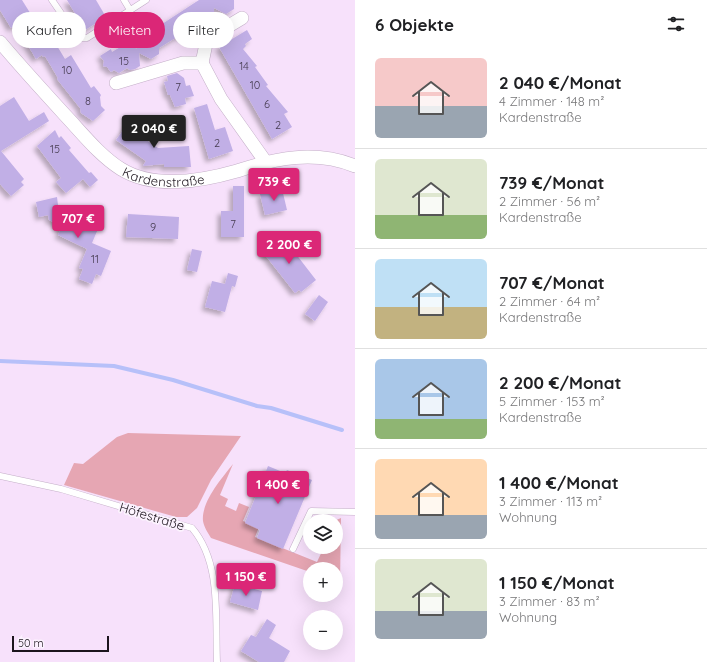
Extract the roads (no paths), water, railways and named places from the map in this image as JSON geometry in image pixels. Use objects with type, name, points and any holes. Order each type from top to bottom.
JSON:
[{"type":"street","points":[[242,18],[207,39],[202,63],[221,99],[265,161]]},
{"type":"street","name":"Kardenstraße","points":[[0,42],[97,149],[122,170],[161,181],[184,181],[211,178],[265,161],[293,158],[316,158],[355,166]]},
{"type":"street","points":[[116,83],[183,63],[202,63]]},
{"type":"lane","points":[[52,0],[78,38],[87,38],[146,0]]},
{"type":"lane","points":[[124,0],[130,10]]},
{"type":"lane","name":"Höfestraße","points":[[0,476],[61,489],[192,528],[203,542],[210,558],[214,590],[217,662]]},
{"type":"lane","points":[[293,549],[311,511],[355,512]]},
{"type":"waterway","points":[[0,361],[114,366],[173,380],[342,430]]}]
